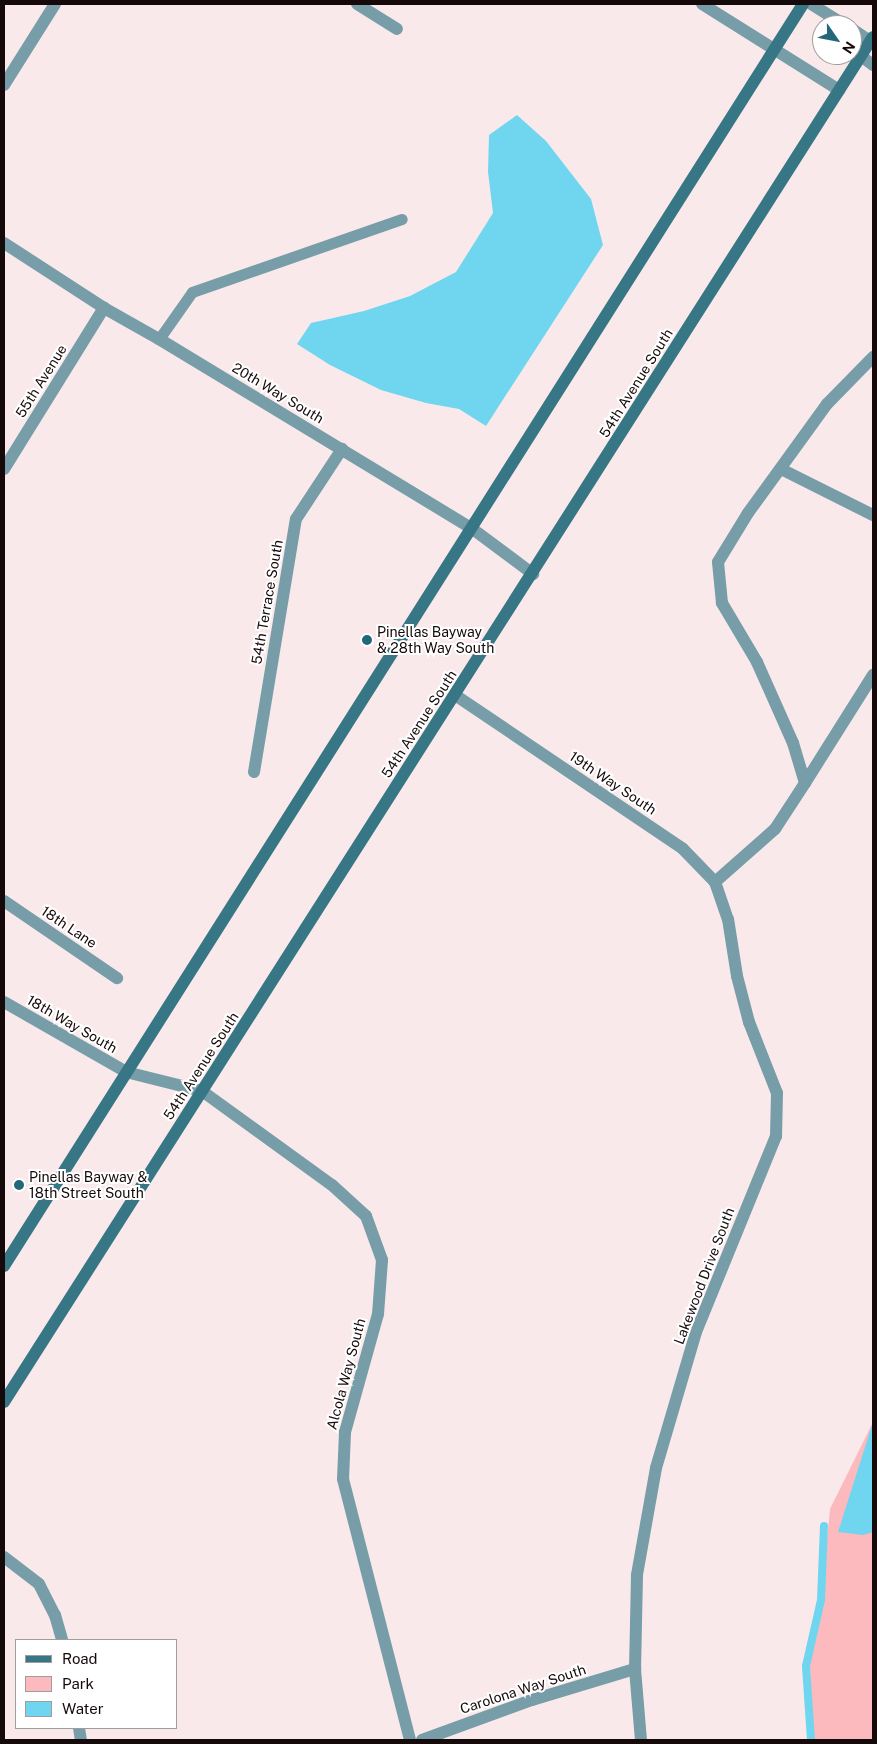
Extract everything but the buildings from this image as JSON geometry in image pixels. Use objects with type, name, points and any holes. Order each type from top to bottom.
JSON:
[{"type":"main road","points":[[4,1266],[470,527],[803,4]]},
{"type":"main road","name":"54th Avenue South","points":[[862,54],[872,39]]},
{"type":"main road","name":"54th Avenue South","points":[[4,1402],[533,574],[855,65]]},
{"type":"street","points":[[4,85],[55,4]]},
{"type":"street","points":[[358,4],[396,29]]},
{"type":"street","points":[[702,4],[839,90]]},
{"type":"street","points":[[811,4],[829,15]]},
{"type":"street","points":[[862,57],[873,65]]},
{"type":"street","name":"20th Way South","points":[[4,243],[104,308],[159,339],[470,527],[533,574]]},
{"type":"street","name":"55th Avenue","points":[[4,469],[104,308]]},
{"type":"street","points":[[805,783],[793,743],[761,671],[722,603],[718,562],[748,513],[781,469],[795,446],[827,404],[873,357]]},
{"type":"street","name":"54th Terrace South","points":[[254,772],[296,519],[342,449]]},
{"type":"street","points":[[781,469],[873,515]]},
{"type":"street","points":[[715,882],[774,829],[873,675]]},
{"type":"street","name":"19th Way South","points":[[455,695],[683,849],[715,882],[728,919]]},
{"type":"street","name":"18th Lane","points":[[4,901],[117,978]]},
{"type":"street","name":"Lakewood Drive South","points":[[640,1740],[635,1670],[637,1575],[656,1468],[696,1332],[776,1136],[777,1093],[749,1022],[737,976],[728,919]]},
{"type":"street","name":"18th Way South","points":[[4,1002],[126,1072],[202,1091]]},
{"type":"street","name":"Alcola Way South","points":[[202,1091],[332,1185],[366,1216],[382,1260],[378,1314],[345,1432],[343,1478],[410,1740]]},
{"type":"street","points":[[4,1557],[39,1584],[56,1616],[62,1639]]},
{"type":"street","name":"Carolona Way South","points":[[422,1740],[532,1700],[635,1670]]},
{"type":"lane","points":[[159,339],[192,292],[402,219]]},
{"type":"green space","points":[[873,1422],[873,1740],[811,1740],[806,1666],[821,1600],[830,1509]]},
{"type":"water","points":[[517,115],[546,141],[591,199],[603,245],[486,426],[459,409],[426,403],[381,390],[330,365],[297,344],[311,323],[364,311],[410,296],[456,272],[493,213],[488,172],[489,135]]},
{"type":"water","points":[[873,1422],[873,1532],[863,1535],[838,1532]]},
{"type":"waterway","points":[[811,1740],[806,1666],[821,1600],[824,1526]]},
{"type":"place","name":"Pinellas Bayway & 28th Way South","points":[[367,640]]},
{"type":"place","name":"Pinellas Bayway & 18th Street South","points":[[19,1185]]}]
